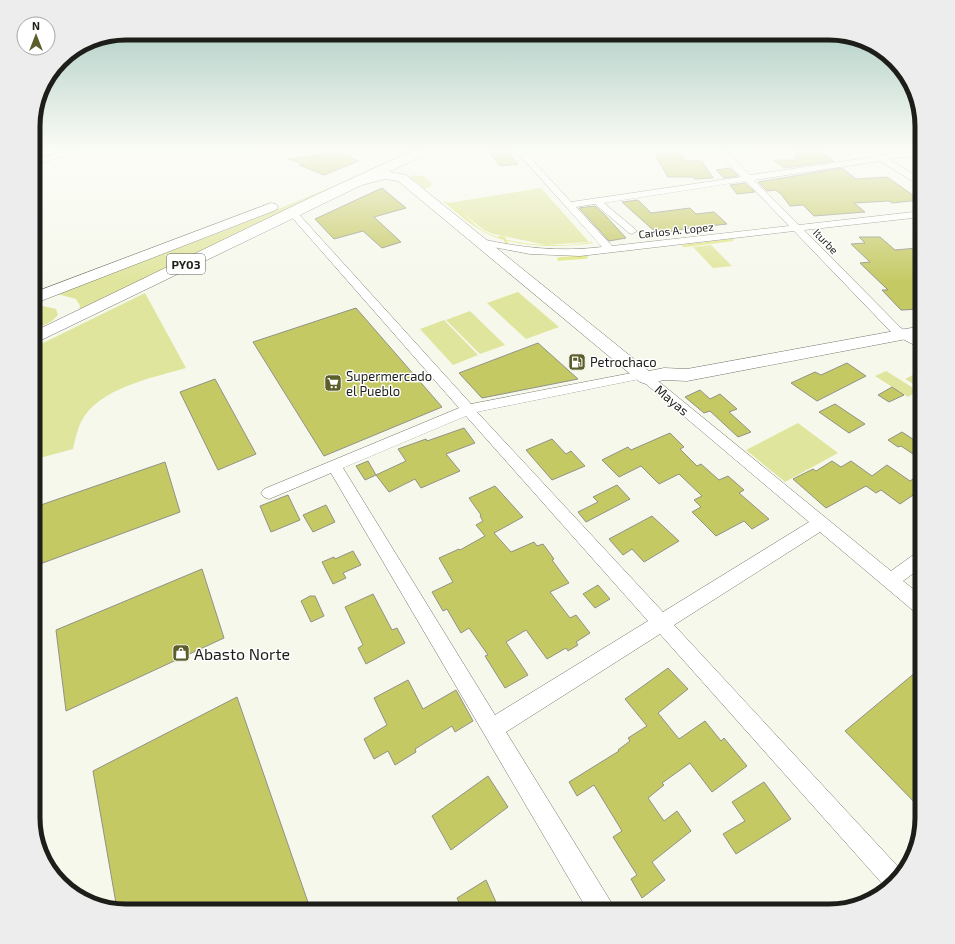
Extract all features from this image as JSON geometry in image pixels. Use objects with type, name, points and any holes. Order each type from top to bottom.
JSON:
[{"type":"highway","name":"PY03","points":[[40,297],[121,263],[237,221],[300,195]]},
{"type":"highway","name":"PY03","points":[[40,336],[327,195]]},
{"type":"highway","points":[[40,300],[50,300],[67,304],[69,312],[66,320],[58,327]]},
{"type":"street","name":"Mayas","points":[[425,195],[915,601]]},
{"type":"street","points":[[561,195],[609,249]]},
{"type":"street","points":[[570,205],[636,195]]},
{"type":"street","name":"Iturbe","points":[[764,195],[898,331],[915,342]]},
{"type":"street","points":[[597,201],[632,231]]},
{"type":"street","points":[[292,212],[468,410],[892,877]]},
{"type":"street","name":"Carlos A. Lopez","points":[[481,242],[518,251],[548,254],[609,249],[915,215]]},
{"type":"street","points":[[269,493],[478,406],[664,374],[687,375],[898,331],[915,325]]},
{"type":"street","points":[[898,331],[915,331]]},
{"type":"street","points":[[334,466],[598,904]]},
{"type":"street","points":[[492,729],[821,523]]},
{"type":"street","points":[[890,581],[915,563]]},
{"type":"shaded area","points":[[312,195],[319,195],[79,310],[80,306],[76,299],[57,294],[226,230]]},
{"type":"shaded area","points":[[498,195],[547,195],[589,242],[546,245],[493,234],[484,230],[449,203]]},
{"type":"shaded area","points":[[548,195],[593,243],[551,246],[521,244],[507,241],[494,237],[477,228],[443,201],[453,205],[482,230],[506,239],[551,245],[592,242]]},
{"type":"shaded area","points":[[711,245],[732,266],[713,268],[693,247]]},
{"type":"shaded area","points":[[518,292],[559,327],[526,339],[487,303]]},
{"type":"shaded area","points":[[145,293],[186,368],[127,386],[100,401],[89,410],[81,422],[73,449],[40,458],[40,345]]},
{"type":"shaded area","points":[[40,306],[56,309],[58,315],[52,321],[40,327]]},
{"type":"shaded area","points":[[470,311],[505,345],[480,354],[446,320]]},
{"type":"shaded area","points":[[444,320],[478,355],[453,365],[420,329]]},
{"type":"shaded area","points":[[886,371],[915,389],[915,393],[908,397],[875,376]]},
{"type":"shaded area","points":[[915,374],[915,385],[905,379]]},
{"type":"shaded area","points":[[798,423],[838,453],[785,482],[746,450]]},
{"type":"building","points":[[367,195],[390,195],[406,208],[374,217],[401,242],[382,248],[363,231],[334,239],[315,219]]},
{"type":"building","points":[[782,195],[913,195],[915,197],[915,201],[892,203],[889,201],[854,203],[865,212],[814,216],[803,205],[790,206]]},
{"type":"building","points":[[638,200],[651,213],[690,208],[696,214],[714,212],[727,224],[666,232],[661,237],[622,202]]},
{"type":"building","points":[[595,206],[626,238],[609,241],[579,208]]},
{"type":"building","points":[[859,237],[880,237],[895,250],[915,248],[915,309],[901,310],[882,290],[888,290],[860,263],[870,262],[851,244],[865,243]]},
{"type":"building","points":[[356,308],[442,407],[324,456],[253,342]]},
{"type":"building","points":[[538,343],[578,379],[482,398],[459,373]]},
{"type":"building","points":[[847,363],[866,376],[817,401],[791,383],[815,372],[821,375]]},
{"type":"building","points":[[215,379],[256,454],[218,470],[180,392]]},
{"type":"building","points":[[892,387],[904,395],[889,402],[878,395]]},
{"type":"building","points":[[700,390],[710,399],[720,394],[737,409],[729,412],[751,432],[738,437],[710,411],[704,413],[685,397]]},
{"type":"building","points":[[835,404],[865,424],[849,433],[819,412]]},
{"type":"building","points":[[464,428],[475,443],[446,454],[460,471],[421,488],[415,479],[389,492],[376,475],[406,461],[398,449]]},
{"type":"building","points":[[902,432],[915,440],[915,455],[901,446],[898,447],[888,440]]},
{"type":"building","points":[[670,433],[684,447],[680,449],[697,466],[701,464],[719,480],[728,476],[744,490],[739,493],[769,519],[752,529],[744,521],[716,536],[692,512],[701,507],[694,500],[702,496],[679,474],[659,484],[641,466],[619,477],[602,460],[628,447],[631,450]]},
{"type":"building","points":[[552,439],[566,454],[571,451],[585,466],[552,480],[526,450]]},
{"type":"building","points":[[368,461],[376,475],[365,480],[356,466]]},
{"type":"building","points":[[832,461],[841,467],[851,461],[872,476],[887,465],[910,481],[915,478],[915,494],[900,504],[881,490],[876,493],[866,486],[826,508],[793,479],[813,469],[816,471]]},
{"type":"building","points":[[165,462],[180,512],[40,564],[40,505]]},
{"type":"building","points":[[617,485],[630,499],[586,522],[578,512],[598,502],[593,497]]},
{"type":"building","points":[[495,486],[523,517],[494,533],[511,552],[534,542],[537,546],[543,544],[554,559],[552,560],[569,583],[550,592],[570,618],[576,615],[590,633],[576,642],[578,645],[568,651],[566,648],[547,659],[526,630],[506,642],[528,675],[505,688],[485,656],[488,655],[469,628],[461,633],[447,609],[443,611],[432,592],[453,582],[439,558],[459,549],[460,550],[485,536],[476,525],[483,521],[480,516],[481,515],[469,498]]},
{"type":"building","points":[[288,495],[300,520],[271,532],[260,506]]},
{"type":"building","points":[[326,505],[335,522],[313,532],[303,515]]},
{"type":"building","points":[[652,516],[679,541],[644,562],[632,549],[623,555],[609,539]]},
{"type":"building","points":[[353,551],[361,565],[343,573],[346,578],[333,584],[322,562],[334,557],[335,559]]},
{"type":"building","points":[[202,569],[224,638],[66,711],[56,630]]},
{"type":"building","points":[[598,585],[610,599],[595,608],[583,594]]},
{"type":"building","points":[[373,594],[392,630],[397,628],[405,643],[366,664],[358,648],[363,645],[345,607]]},
{"type":"building","points":[[310,596],[315,596],[324,616],[311,622],[301,601]]},
{"type":"building","points":[[668,668],[688,689],[658,713],[679,739],[705,721],[721,741],[724,738],[747,766],[712,792],[690,763],[662,783],[664,785],[648,798],[664,821],[677,811],[691,831],[652,862],[665,880],[642,898],[631,879],[637,875],[613,837],[622,831],[594,785],[577,796],[569,782],[619,751],[618,750],[630,741],[628,738],[647,726],[625,699]]},
{"type":"building","points":[[915,673],[915,803],[845,731]]},
{"type":"building","points":[[408,680],[423,709],[456,690],[473,721],[455,732],[452,726],[415,749],[416,752],[395,765],[388,751],[374,759],[364,739],[387,725],[374,698]]},
{"type":"building","points":[[237,697],[309,904],[116,903],[93,771]]},
{"type":"building","points":[[488,776],[508,807],[451,850],[432,816]]},
{"type":"building","points":[[764,782],[791,819],[736,854],[723,834],[745,821],[732,802]]},
{"type":"building","points":[[486,880],[497,904],[460,904],[457,898]]},
{"type":"waterway","points":[[500,237],[504,238],[507,244]]},
{"type":"waterway","points":[[684,246],[732,240]]},
{"type":"waterway","points":[[559,259],[586,257]]},
{"type":"place","name":"Petrochaco","points":[[577,362]]},
{"type":"place","name":"Supermercado el Pueblo","points":[[333,383]]},
{"type":"place","name":"Abasto Norte","points":[[181,653]]}]
